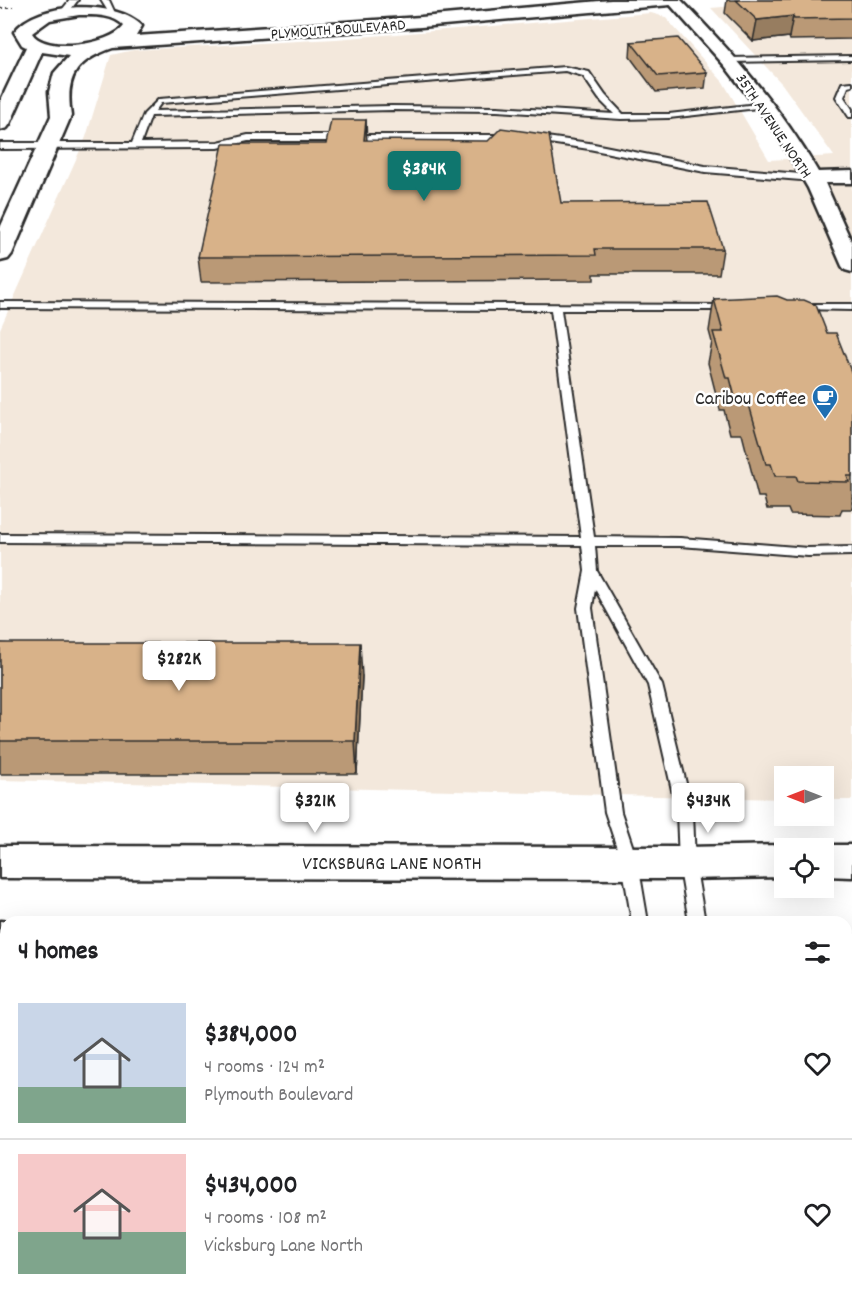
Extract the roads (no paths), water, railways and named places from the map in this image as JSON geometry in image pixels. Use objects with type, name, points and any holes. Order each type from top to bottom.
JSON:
[{"type":"street","name":"PLYMOUTH BOULEVARD","points":[[109,5],[131,20],[180,26],[227,26],[479,0]]},
{"type":"street","name":"PLYMOUTH BOULEVARD","points":[[32,43],[64,50],[672,0]]},
{"type":"street","name":"35TH AVENUE NORTH","points":[[672,0],[729,60],[766,105],[813,178],[852,266]]},
{"type":"street","points":[[32,43],[24,37],[26,27],[40,17],[69,5],[87,9],[109,5]]},
{"type":"street","points":[[6,20],[40,17]]},
{"type":"street","points":[[0,254],[61,116],[58,99],[59,81],[67,66],[131,32],[133,26],[131,20]]},
{"type":"street","points":[[9,39],[32,43]]},
{"type":"street","points":[[0,124],[32,43]]},
{"type":"street","points":[[813,178],[852,177]]},
{"type":"street","name":"VICKSBURG LANE NORTH","points":[[0,862],[774,861]]},
{"type":"street","points":[[834,861],[852,861]]},
{"type":"lane","points":[[729,60],[852,58]]},
{"type":"lane","points":[[135,146],[148,114],[159,101],[565,69],[586,74],[602,97],[621,117]]},
{"type":"lane","points":[[852,84],[845,85],[840,97],[852,115]]},
{"type":"lane","points":[[148,114],[381,108],[485,108],[621,117],[669,117],[766,105]]},
{"type":"lane","points":[[0,146],[218,145],[248,138],[552,139],[705,169],[813,178]]},
{"type":"lane","points":[[0,305],[747,307]]},
{"type":"lane","points":[[556,307],[591,571],[585,608],[613,812],[630,863],[639,916]]},
{"type":"lane","points":[[794,307],[852,307]]},
{"type":"lane","points":[[0,538],[680,542],[808,552],[852,551]]},
{"type":"lane","points":[[591,571],[655,686],[685,812],[687,863],[696,916]]},
{"type":"place","name":"Caribou Coffee","points":[[825,420]]}]
